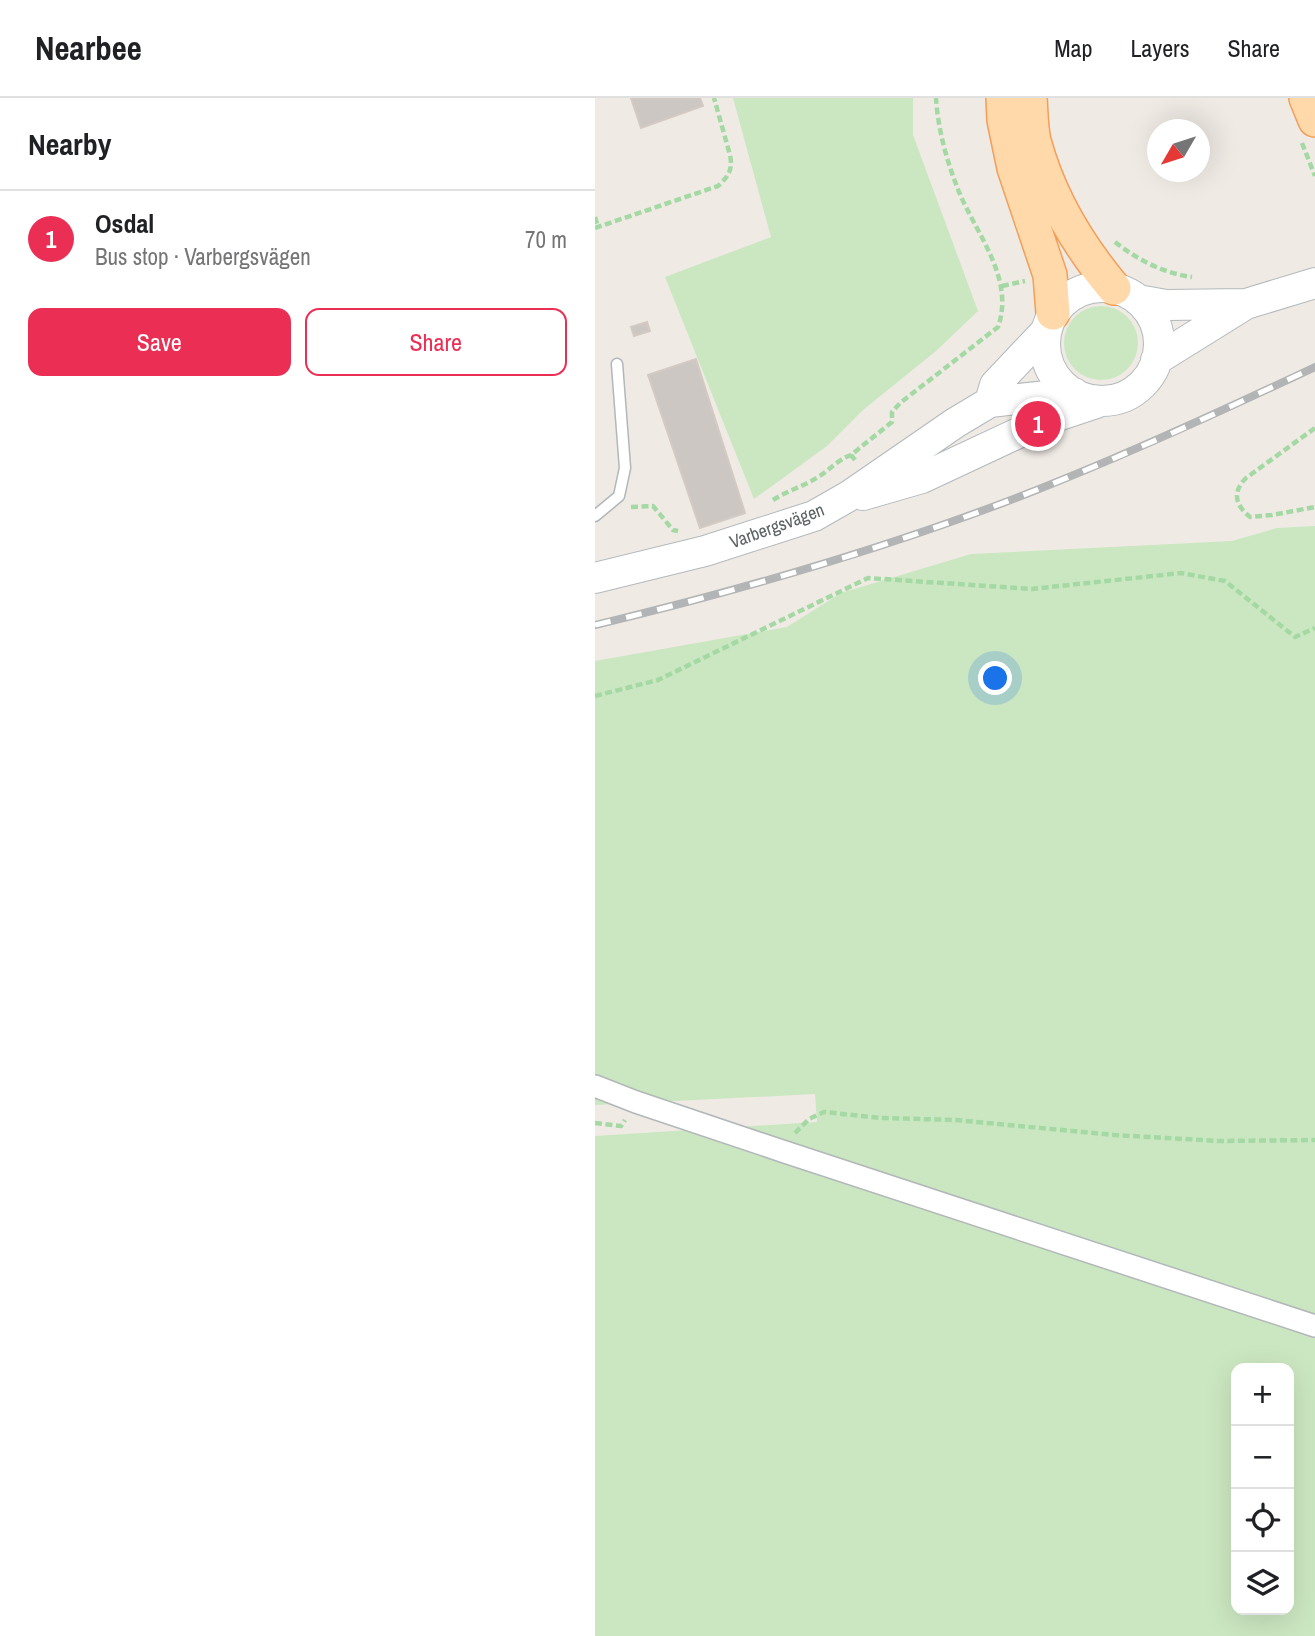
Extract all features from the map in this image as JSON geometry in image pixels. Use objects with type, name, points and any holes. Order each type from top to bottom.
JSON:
[{"type":"main road","points":[[1003,98],[1004,120],[1014,167],[1050,275],[1050,322],[1045,349],[1050,367],[1059,382],[1074,393],[1103,401]]},
{"type":"main road","points":[[849,496],[873,494],[922,478],[1048,419],[1120,398],[1136,389],[1149,376],[1156,360],[1158,332],[1150,314],[1087,255],[1067,225],[1033,139],[1030,98]]},
{"type":"main road","points":[[1306,98],[1308,129]]},
{"type":"main road","points":[[1156,360],[1246,304],[1315,283]]},
{"type":"main road","points":[[1074,393],[1002,402],[995,385],[1050,322],[1063,302],[1076,292],[1091,287],[1166,305],[1246,304]]},
{"type":"main road","name":"Varbergsvägen","points":[[595,578],[705,551],[814,516],[849,496],[955,423],[1002,402]]},
{"type":"street","points":[[595,1086],[785,1152],[1315,1326]]},
{"type":"lane","points":[[595,516],[619,496],[625,468],[617,364]]},
{"type":"path","points":[[595,217],[596,227],[718,186],[728,177],[732,165],[714,98]]},
{"type":"path","points":[[855,460],[851,456],[892,422],[892,412],[900,403],[998,327],[1002,317],[1002,286],[960,192],[943,144],[936,98]]},
{"type":"path","points":[[1308,129],[1315,176]]},
{"type":"path","points":[[1109,238],[1138,259],[1161,269],[1194,277]]},
{"type":"path","points":[[1315,428],[1238,485],[1237,501],[1240,509],[1250,517],[1315,507]]},
{"type":"path","points":[[605,509],[653,506],[673,530],[691,534],[705,551]]},
{"type":"path","points":[[595,696],[658,680],[868,578],[1032,589],[1181,573],[1225,581],[1295,637],[1315,628]]},
{"type":"path","points":[[785,1152],[796,1130],[809,1119],[824,1112],[881,1118],[956,1120],[1114,1135],[1219,1140],[1315,1140]]},
{"type":"green space","points":[[733,98],[913,98],[913,135],[978,311],[936,351],[863,410],[827,446],[754,499],[665,277],[771,237]]},
{"type":"green space","points":[[1101,306],[1115,309],[1127,317],[1135,329],[1138,343],[1135,357],[1127,369],[1115,377],[1101,380],[1087,377],[1075,369],[1067,357],[1064,343],[1067,329],[1075,317],[1087,309]]},
{"type":"green space","points":[[1315,526],[1315,1636],[595,1636],[595,1136],[817,1122],[815,1094],[595,1105],[595,661],[787,627],[841,593],[971,554],[1232,541],[1277,528]]},
{"type":"building","points":[[631,98],[700,98],[703,106],[641,128]]},
{"type":"building","points":[[647,322],[650,331],[634,336],[631,327]]},
{"type":"building","points":[[696,359],[745,513],[700,528],[648,375]]},
{"type":"railway","points":[[595,625],[820,565],[985,510],[1144,445],[1315,367]]},
{"type":"place","name":"Osdal","points":[[1038,424]]}]
